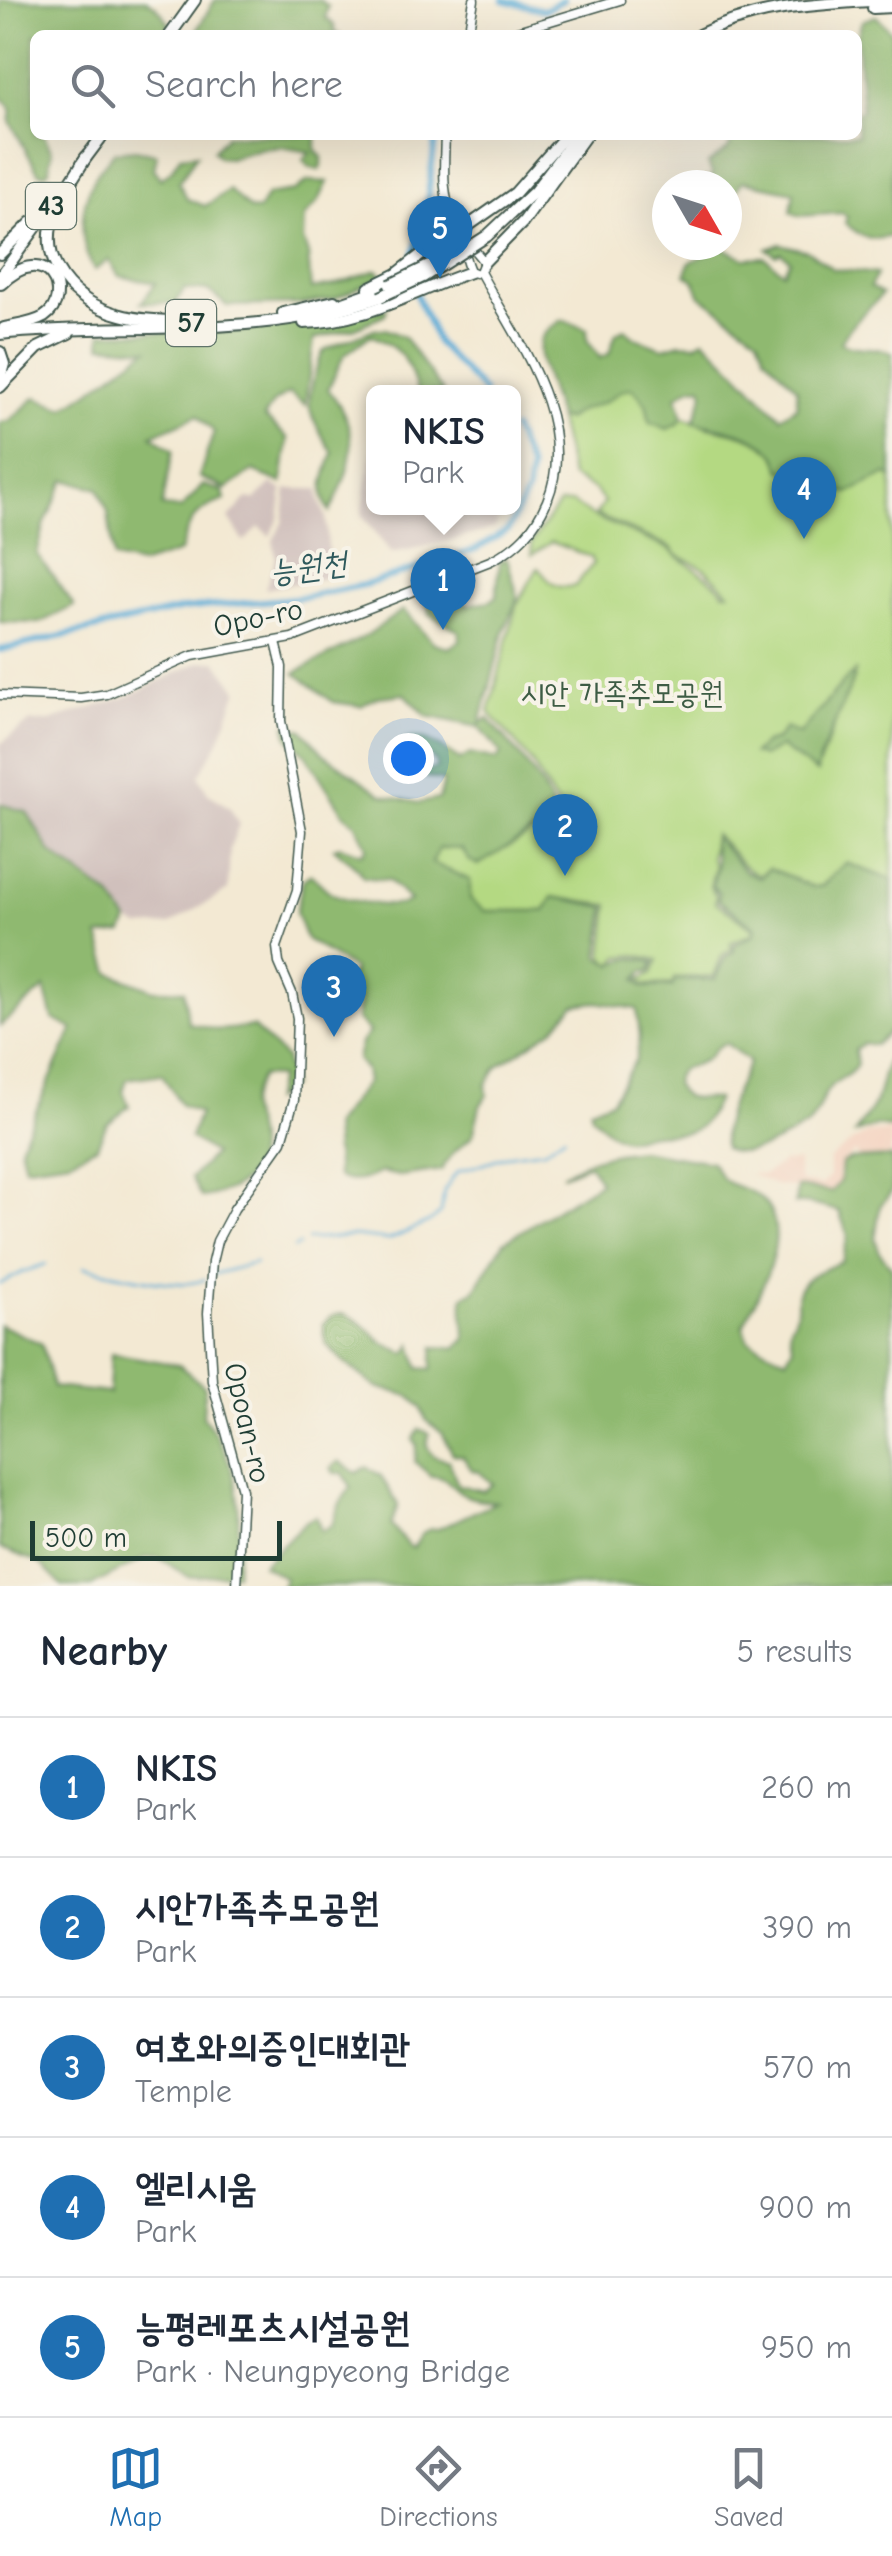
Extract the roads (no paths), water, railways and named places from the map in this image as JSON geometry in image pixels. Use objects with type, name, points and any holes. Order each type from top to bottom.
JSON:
[{"type":"highway","points":[[177,30],[198,0]]},
{"type":"highway","points":[[711,30],[768,9],[834,0]]},
{"type":"highway","points":[[714,30],[788,8],[796,12],[891,4]]},
{"type":"highway","name":"43","points":[[0,270],[96,140]]},
{"type":"highway","name":"43","points":[[0,281],[97,140]]},
{"type":"highway","points":[[380,295],[457,228],[515,193],[562,140]]},
{"type":"highway","name":"57","points":[[0,331],[189,328],[322,315],[423,277],[486,234],[534,192],[572,140]]},
{"type":"highway","points":[[380,295],[440,285],[478,268],[524,221],[582,140]]},
{"type":"highway","points":[[86,157],[53,215],[50,251],[58,273],[81,297],[101,308],[124,316],[190,323]]},
{"type":"highway","points":[[0,254],[52,198]]},
{"type":"highway","points":[[0,281],[18,269],[37,266],[51,276],[57,296],[54,308],[45,316],[0,331]]},
{"type":"highway","name":"57","points":[[0,331],[88,324],[261,320]]},
{"type":"highway","points":[[0,387],[44,343],[69,333],[103,328]]},
{"type":"highway","points":[[0,352],[4,364],[0,378]]},
{"type":"street","points":[[521,30],[620,0]]},
{"type":"street","points":[[469,30],[474,3]]},
{"type":"street","name":"Opo-ro","points":[[445,140],[444,187],[448,208],[463,246],[478,268]]},
{"type":"street","name":"Opo-ro","points":[[0,696],[98,696],[192,656],[304,634],[490,561],[516,546],[537,521],[555,473],[551,416],[537,376],[457,228]]},
{"type":"street","name":"Opoan-ro","points":[[237,1586],[242,1490],[212,1381],[208,1313],[217,1241],[234,1209],[282,1141],[292,1110],[297,1018],[292,993],[278,963],[277,947],[297,890],[302,831],[281,721],[282,667],[276,642]]},
{"type":"waterway","points":[[503,0],[544,10],[563,0]]},
{"type":"waterway","name":"능원천","points":[[410,265],[425,218],[435,140]]},
{"type":"waterway","name":"능원천","points":[[415,292],[438,344],[477,385]]},
{"type":"waterway","name":"능원천","points":[[521,448],[530,469],[521,504]]},
{"type":"waterway","name":"능원천","points":[[0,650],[183,609],[305,597],[368,584],[477,549],[508,530],[516,515]]},
{"type":"waterway","points":[[307,1240],[353,1236],[389,1240],[441,1213],[444,1191],[457,1172],[512,1154],[544,1150],[565,1135]]},
{"type":"waterway","points":[[294,1248],[299,1245]]},
{"type":"waterway","points":[[214,1274],[255,1263]]},
{"type":"waterway","points":[[0,1284],[46,1264]]},
{"type":"waterway","points":[[84,1267],[164,1282],[205,1279]]},
{"type":"place","name":"능평레포츠시설공원","points":[[440,278]]},
{"type":"place","name":"엘리시움","points":[[804,539]]},
{"type":"place","name":"NKIS","points":[[443,630]]},
{"type":"place","name":"시안가족추모공원","points":[[565,876]]},
{"type":"place","name":"여호와의증인대회관","points":[[334,1037]]},
{"type":"park label","name":"시안 가족추모공원","points":[[622,693]]}]
